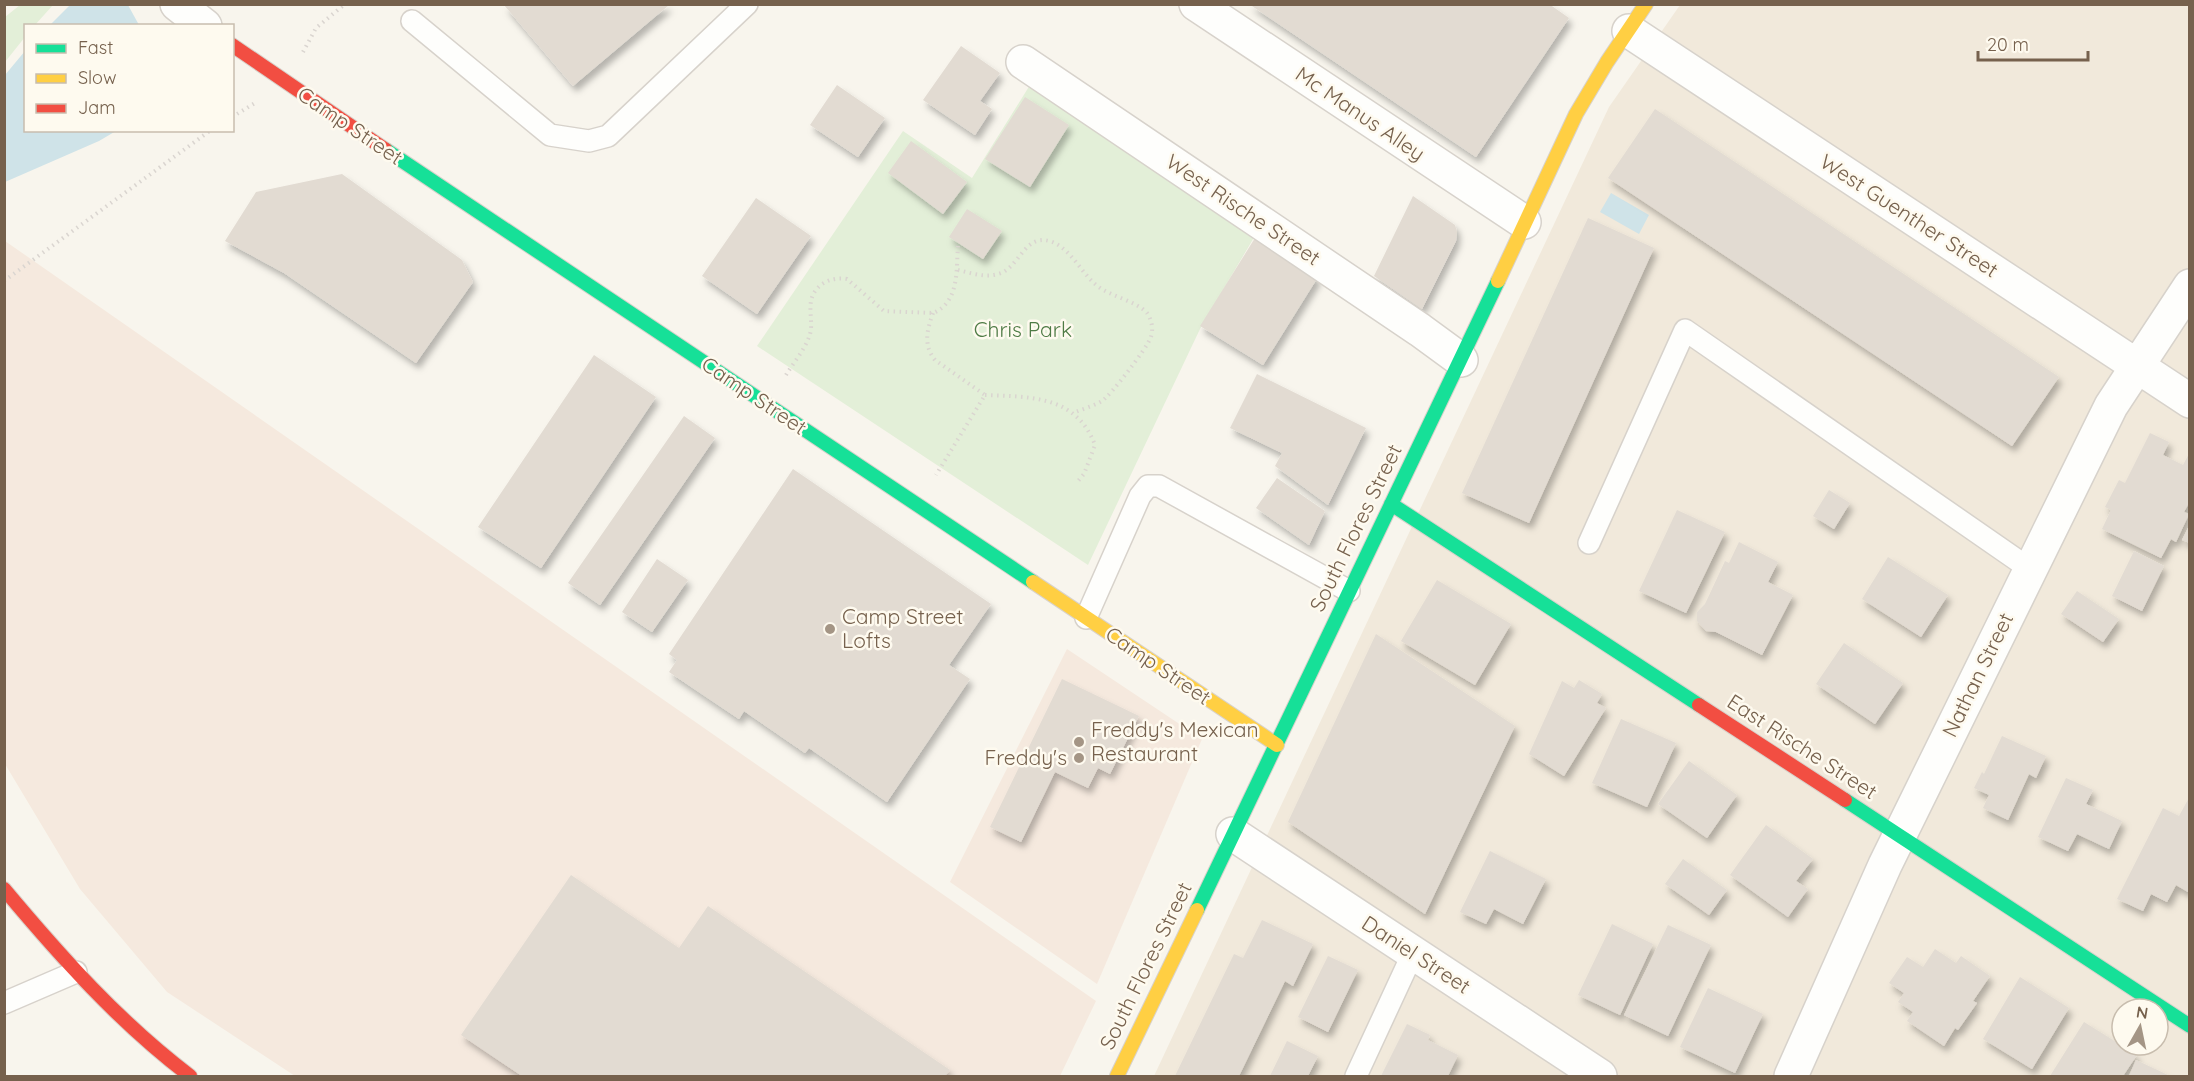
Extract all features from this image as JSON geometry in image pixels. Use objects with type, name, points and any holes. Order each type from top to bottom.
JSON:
[{"type":"street","points":[[177,4],[202,24]]},
{"type":"street","name":"Mc Manus Alley","points":[[1196,4],[1524,222]]},
{"type":"street","name":"South Flores Street","points":[[1117,1077],[1461,360],[1576,114],[1607,62],[1638,18]]},
{"type":"street","name":"West Guenther Street","points":[[1638,18],[2136,366],[2190,401]]},
{"type":"street","name":"Camp Street","points":[[234,46],[315,103],[1276,745]]},
{"type":"street","name":"West Rische Street","points":[[1023,62],[1461,360]]},
{"type":"street","name":"Nathan Street","points":[[1791,1077],[1899,836],[2111,406],[2190,286]]},
{"type":"street","name":"East Rische Street","points":[[1390,504],[2190,1026]]},
{"type":"street","name":"Daniel Street","points":[[1233,834],[1600,1077]]},
{"type":"street","points":[[4,889],[105,1004],[190,1077]]},
{"type":"lane","points":[[412,21],[550,135],[589,141],[608,136],[747,4]]},
{"type":"lane","points":[[1589,543],[1685,330],[2030,569]]},
{"type":"lane","points":[[1086,618],[1140,496],[1148,486],[1159,486],[1349,591]]},
{"type":"lane","points":[[1356,1077],[1413,953]]},
{"type":"lane","points":[[4,1003],[76,972]]},
{"type":"path","points":[[306,49],[315,28],[345,4]]},
{"type":"path","points":[[234,116],[260,100]]},
{"type":"path","points":[[6,278],[208,132]]},
{"type":"path","points":[[958,270],[988,276],[1001,274],[1014,265],[1027,247],[1036,241],[1047,240],[1059,245],[1095,284],[1145,311],[1151,320],[1150,339],[1113,390],[1103,400],[1073,413]]},
{"type":"path","points":[[786,375],[810,336],[813,295],[827,280],[847,279],[884,311],[933,312],[941,309],[956,285],[958,246]]},
{"type":"path","points":[[933,312],[927,332],[930,354],[935,360],[985,395],[1040,398],[1073,413],[1086,424],[1095,445],[1084,474],[1078,481]]},
{"type":"path","points":[[935,476],[985,395]]},
{"type":"shaded area","points":[[71,4],[128,5],[138,24],[51,24]]},
{"type":"shaded area","points":[[1680,5],[2189,5],[2189,1076],[1154,1076],[1609,107]]},
{"type":"shaded area","points":[[24,52],[24,132],[114,132],[99,141],[5,182],[5,75]]},
{"type":"shaded area","points":[[1611,193],[1649,215],[1639,234],[1600,212]]},
{"type":"shaded area","points":[[5,241],[1096,1001],[1060,1076],[295,1076],[167,992],[80,889],[5,764]]},
{"type":"shaded area","points":[[1067,649],[1202,739],[1097,984],[950,882]]},
{"type":"green space","points":[[20,5],[53,5],[36,24],[24,24],[24,38],[5,62],[5,17]]},
{"type":"green space","name":"Chris Park","points":[[1030,85],[1256,234],[1200,329],[1088,565],[757,346],[903,131],[972,178]]},
{"type":"building","points":[[1249,4],[1549,4],[1569,18],[1476,157]]},
{"type":"building","points":[[504,5],[669,5],[573,86]]},
{"type":"building","points":[[961,46],[1000,73],[980,101],[992,109],[975,135],[923,100]]},
{"type":"building","points":[[837,85],[885,118],[858,157],[810,125]]},
{"type":"building","points":[[1025,97],[1069,125],[1030,187],[985,159]]},
{"type":"building","points":[[1655,109],[2059,377],[2012,446],[1608,178]]},
{"type":"building","points":[[911,141],[967,182],[943,214],[888,173]]},
{"type":"building","points":[[342,174],[462,260],[473,282],[416,363],[284,273],[225,241],[256,192]]},
{"type":"building","points":[[1413,196],[1455,225],[1457,232],[1456,241],[1422,309],[1374,276]]},
{"type":"building","points":[[756,198],[811,236],[757,314],[702,276]]},
{"type":"building","points":[[967,209],[1002,231],[983,259],[949,237]]},
{"type":"building","points":[[1588,218],[1654,248],[1529,523],[1462,493]]},
{"type":"building","points":[[1255,238],[1318,277],[1263,365],[1200,326]]},
{"type":"building","points":[[594,355],[656,397],[541,568],[478,527]]},
{"type":"building","points":[[1257,374],[1366,428],[1328,505],[1275,466],[1282,453],[1230,428]]},
{"type":"building","points":[[684,416],[715,438],[600,605],[568,583]]},
{"type":"building","points":[[2150,433],[2169,442],[2163,455],[2183,465],[2190,452],[2190,501],[2184,512],[2189,514],[2176,542],[2171,539],[2161,558],[2102,529],[2111,510],[2105,507],[2119,480],[2125,483]]},
{"type":"building","name":"Camp Street Lofts","points":[[793,469],[991,604],[949,665],[970,679],[887,802],[809,748],[805,753],[744,711],[739,719],[669,672],[677,660],[669,654]]},
{"type":"building","points":[[1277,478],[1325,511],[1309,545],[1256,508]]},
{"type":"building","points":[[1829,490],[1850,503],[1834,529],[1813,516]]},
{"type":"building","points":[[1677,510],[1725,532],[1686,613],[1639,591]]},
{"type":"building","points":[[2190,524],[2190,543],[2182,540]]},
{"type":"building","points":[[1739,542],[1778,562],[1768,582],[1793,595],[1762,655],[1716,632],[1706,631],[1697,621],[1697,612],[1705,604],[1725,561],[1729,563]]},
{"type":"building","points":[[2134,551],[2164,566],[2142,611],[2112,596]]},
{"type":"building","points":[[1888,557],[1948,595],[1921,637],[1862,599]]},
{"type":"building","points":[[657,559],[688,580],[652,632],[622,612]]},
{"type":"building","points":[[1437,580],[1511,624],[1475,685],[1401,641]]},
{"type":"building","points":[[2077,591],[2119,619],[2103,642],[2061,614]]},
{"type":"building","points":[[1376,634],[1515,726],[1425,914],[1288,822]]},
{"type":"building","points":[[1844,643],[1903,683],[1875,724],[1816,684]]},
{"type":"building","name":"Freddy's Mexican Restaurant","points":[[1062,679],[1139,716],[1110,774],[1098,768],[1088,788],[1055,772],[1021,842],[990,827]]},
{"type":"building","points":[[1579,680],[1602,694],[1597,703],[1606,708],[1564,776],[1529,754],[1562,681],[1574,688]]},
{"type":"building","points":[[1621,719],[1676,743],[1647,807],[1592,783]]},
{"type":"building","points":[[2002,736],[2046,756],[2036,778],[2029,774],[2008,820],[1983,808],[1989,795],[1974,788],[1982,772],[1984,774]]},
{"type":"building","points":[[1689,761],[1737,795],[1707,838],[1658,804]]},
{"type":"building","points":[[2066,778],[2093,790],[2086,804],[2122,821],[2109,849],[2077,834],[2068,851],[2038,837]]},
{"type":"building","points":[[2190,796],[2190,888],[2188,892],[2176,885],[2167,902],[2151,894],[2143,911],[2117,899],[2163,808],[2179,816]]},
{"type":"building","points":[[1766,825],[1813,859],[1796,881],[1808,889],[1788,917],[1730,875]]},
{"type":"building","points":[[1490,851],[1546,879],[1523,924],[1494,909],[1486,924],[1460,912]]},
{"type":"building","points":[[1683,859],[1727,890],[1709,915],[1665,884]]},
{"type":"building","points":[[571,875],[679,948],[708,906],[950,1070],[945,1076],[522,1076],[461,1035]]},
{"type":"building","points":[[1262,920],[1313,944],[1293,986],[1285,981],[1239,1076],[1175,1076],[1234,954],[1243,958]]},
{"type":"building","points":[[1612,924],[1653,944],[1620,1015],[1578,995]]},
{"type":"building","points":[[1668,925],[1711,945],[1668,1036],[1624,1015]]},
{"type":"building","points":[[1935,949],[1956,963],[1961,956],[1990,976],[1973,1001],[1977,1003],[1958,1030],[1955,1028],[1944,1046],[1907,1021],[1913,1012],[1898,1002],[1904,993],[1889,983],[1907,957],[1923,967]]},
{"type":"building","points":[[1328,956],[1358,970],[1328,1032],[1298,1017]]},
{"type":"building","points":[[2020,977],[2069,1008],[2032,1069],[1983,1039]]},
{"type":"building","points":[[1708,988],[1763,1014],[1735,1073],[1680,1047]]},
{"type":"building","points":[[2084,1022],[2110,1038],[2110,1057],[2136,1057],[2123,1076],[2050,1076]]},
{"type":"building","points":[[1407,1024],[1430,1035],[1428,1040],[1458,1055],[1448,1076],[1381,1076]]},
{"type":"building","points":[[1287,1041],[1318,1056],[1308,1076],[1270,1076]]},
{"type":"building","points":[[2136,1060],[2170,1076],[2129,1076]]},
{"type":"traffic: fast","points":[[386,150],[1033,582]]},
{"type":"traffic: fast","points":[[1197,910],[1498,281]]},
{"type":"traffic: fast","points":[[1391,504],[1699,705]]},
{"type":"traffic: fast","points":[[1845,800],[2190,1026]]},
{"type":"traffic: slow","points":[[1498,281],[1576,114],[1646,4]]},
{"type":"traffic: slow","points":[[1033,582],[1277,745]]},
{"type":"traffic: slow","points":[[1117,1076],[1197,910]]},
{"type":"traffic: jam","points":[[234,46],[386,150]]},
{"type":"traffic: jam","points":[[1699,705],[1845,800]]},
{"type":"traffic: jam","points":[[4,889],[92,988],[139,1034],[190,1076]]},
{"type":"place","name":"Camp Street Lofts","points":[[830,629]]},
{"type":"place","name":"Freddy's Mexican Restaurant","points":[[1079,742]]},
{"type":"place","name":"Freddy's","points":[[1079,758]]}]
